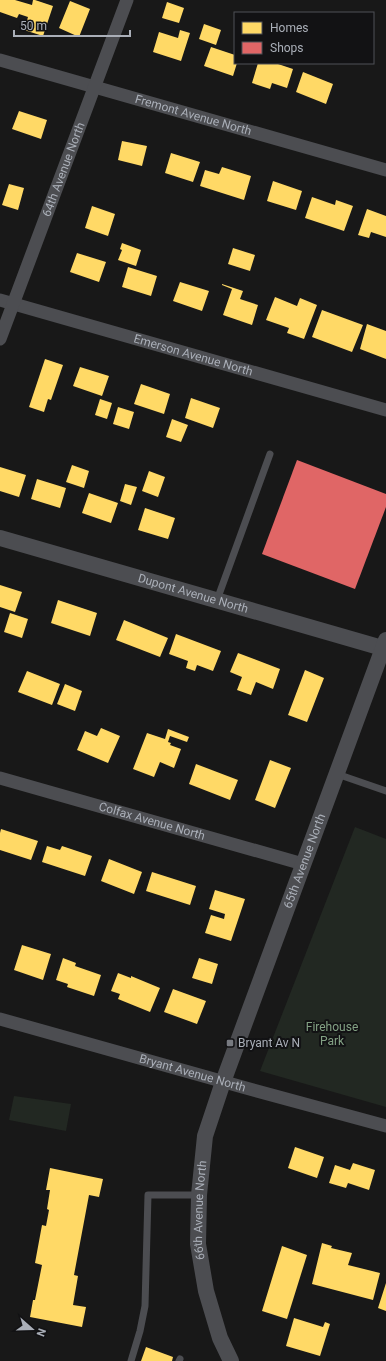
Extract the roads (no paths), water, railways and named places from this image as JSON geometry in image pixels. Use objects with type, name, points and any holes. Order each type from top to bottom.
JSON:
[{"type":"street","name":"64th Avenue North","points":[[0,340],[127,0]]},
{"type":"street","name":"Fremont Avenue North","points":[[0,60],[386,170]]},
{"type":"street","name":"Emerson Avenue North","points":[[0,300],[386,410]]},
{"type":"street","name":"Dupont Avenue North","points":[[0,538],[385,646]]},
{"type":"street","name":"65th Avenue North","points":[[223,1082],[336,774],[385,646]]},
{"type":"street","name":"Colfax Avenue North","points":[[0,778],[303,864]]},
{"type":"street","name":"Bryant Avenue North","points":[[0,1019],[386,1126]]},
{"type":"street","name":"66th Avenue North","points":[[223,1082],[205,1136],[199,1195],[198,1244],[206,1291],[220,1338],[231,1361]]},
{"type":"lane","points":[[217,600],[270,454]]},
{"type":"lane","points":[[336,774],[386,791]]},
{"type":"lane","points":[[131,1361],[140,1331],[145,1306],[148,1196],[199,1195]]},
{"type":"place","name":"Bryant Av N","points":[[230,1043]]},
{"type":"park label","name":"Firehouse Park","points":[[332,1034]]}]
